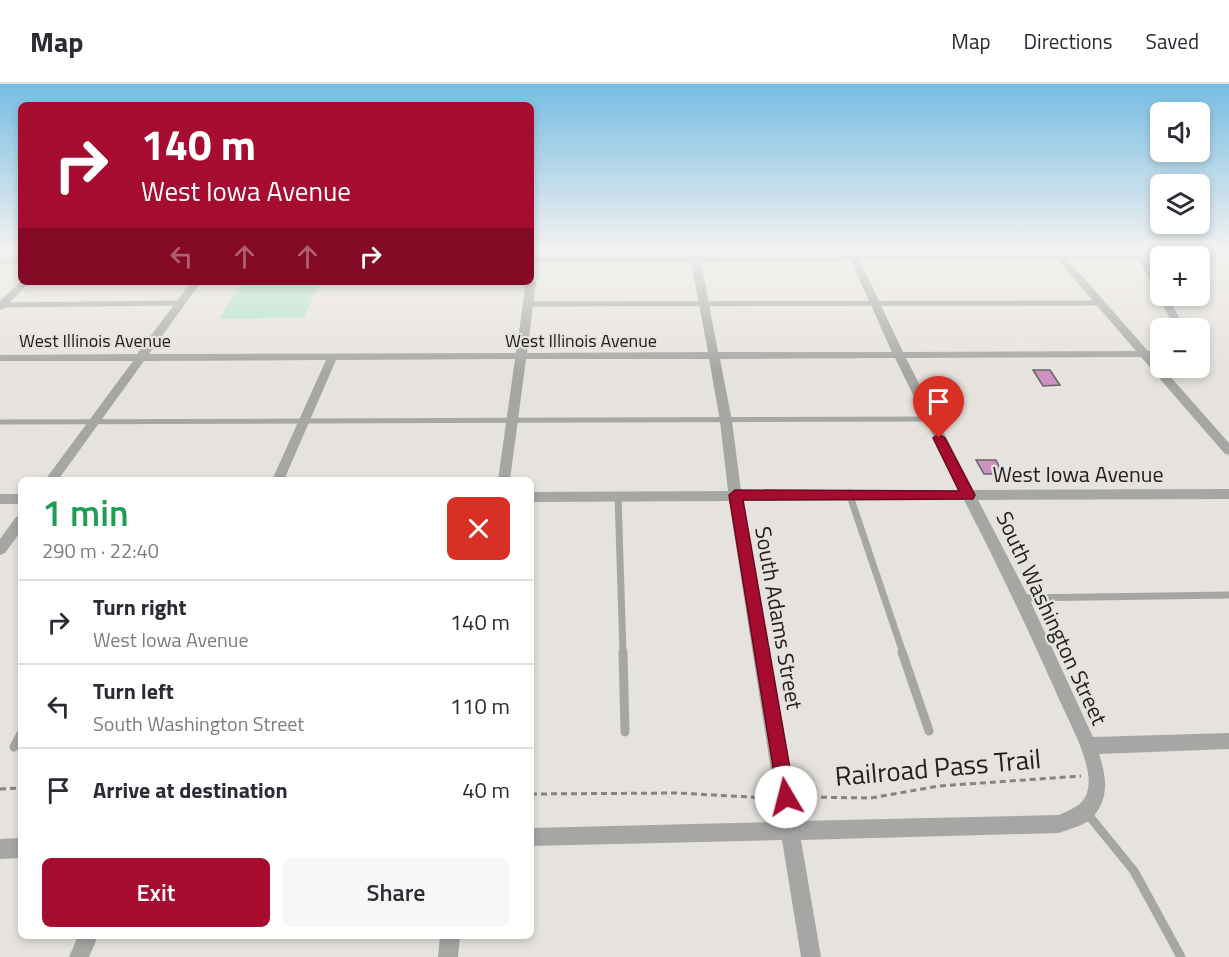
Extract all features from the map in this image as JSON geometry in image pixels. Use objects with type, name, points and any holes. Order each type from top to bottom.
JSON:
[{"type":"street","points":[[1,305],[15,292]]},
{"type":"street","points":[[53,477],[189,292]]},
{"type":"street","points":[[504,477],[529,292]]},
{"type":"street","name":"South Adams Street","points":[[702,292],[726,421],[735,495],[811,957]]},
{"type":"street","name":"South Washington Street","points":[[869,292],[929,419],[1022,598],[1088,746],[1097,775],[1097,792],[1086,812]]},
{"type":"street","points":[[1089,292],[1229,451]]},
{"type":"street","name":"West Illinois Avenue","points":[[0,358],[1150,355]]},
{"type":"street","points":[[280,477],[332,358]]},
{"type":"street","name":"West Iowa Avenue","points":[[534,497],[1229,494]]},
{"type":"street","points":[[0,499],[18,499]]},
{"type":"street","points":[[0,549],[18,525]]},
{"type":"street","points":[[1088,746],[1229,741]]},
{"type":"street","points":[[534,837],[1059,824],[1086,812]]},
{"type":"street","points":[[0,849],[18,848]]},
{"type":"street","points":[[79,957],[87,939]]},
{"type":"street","points":[[448,957],[450,939]]},
{"type":"lane","points":[[1,305],[180,303]]},
{"type":"lane","points":[[527,304],[1099,303]]},
{"type":"lane","points":[[0,422],[929,419]]},
{"type":"lane","points":[[849,494],[929,731]]},
{"type":"lane","points":[[618,496],[625,732]]},
{"type":"lane","points":[[1022,598],[1229,595]]},
{"type":"lane","points":[[14,747],[18,740]]},
{"type":"lane","points":[[1086,812],[1134,871],[1181,957]]},
{"type":"path","name":"Railroad Pass Trail","points":[[534,794],[677,793],[871,798],[939,786],[1097,775]]},
{"type":"path","points":[[0,789],[18,788]]},
{"type":"green space","points":[[236,292],[316,292],[304,317],[219,319]]},
{"type":"building","points":[[1033,370],[1050,370],[1060,385],[1043,386]]},
{"type":"building","points":[[976,460],[996,460],[1003,474],[984,474]]},
{"type":"route","points":[[786,797],[735,495],[968,495],[939,438]]}]
